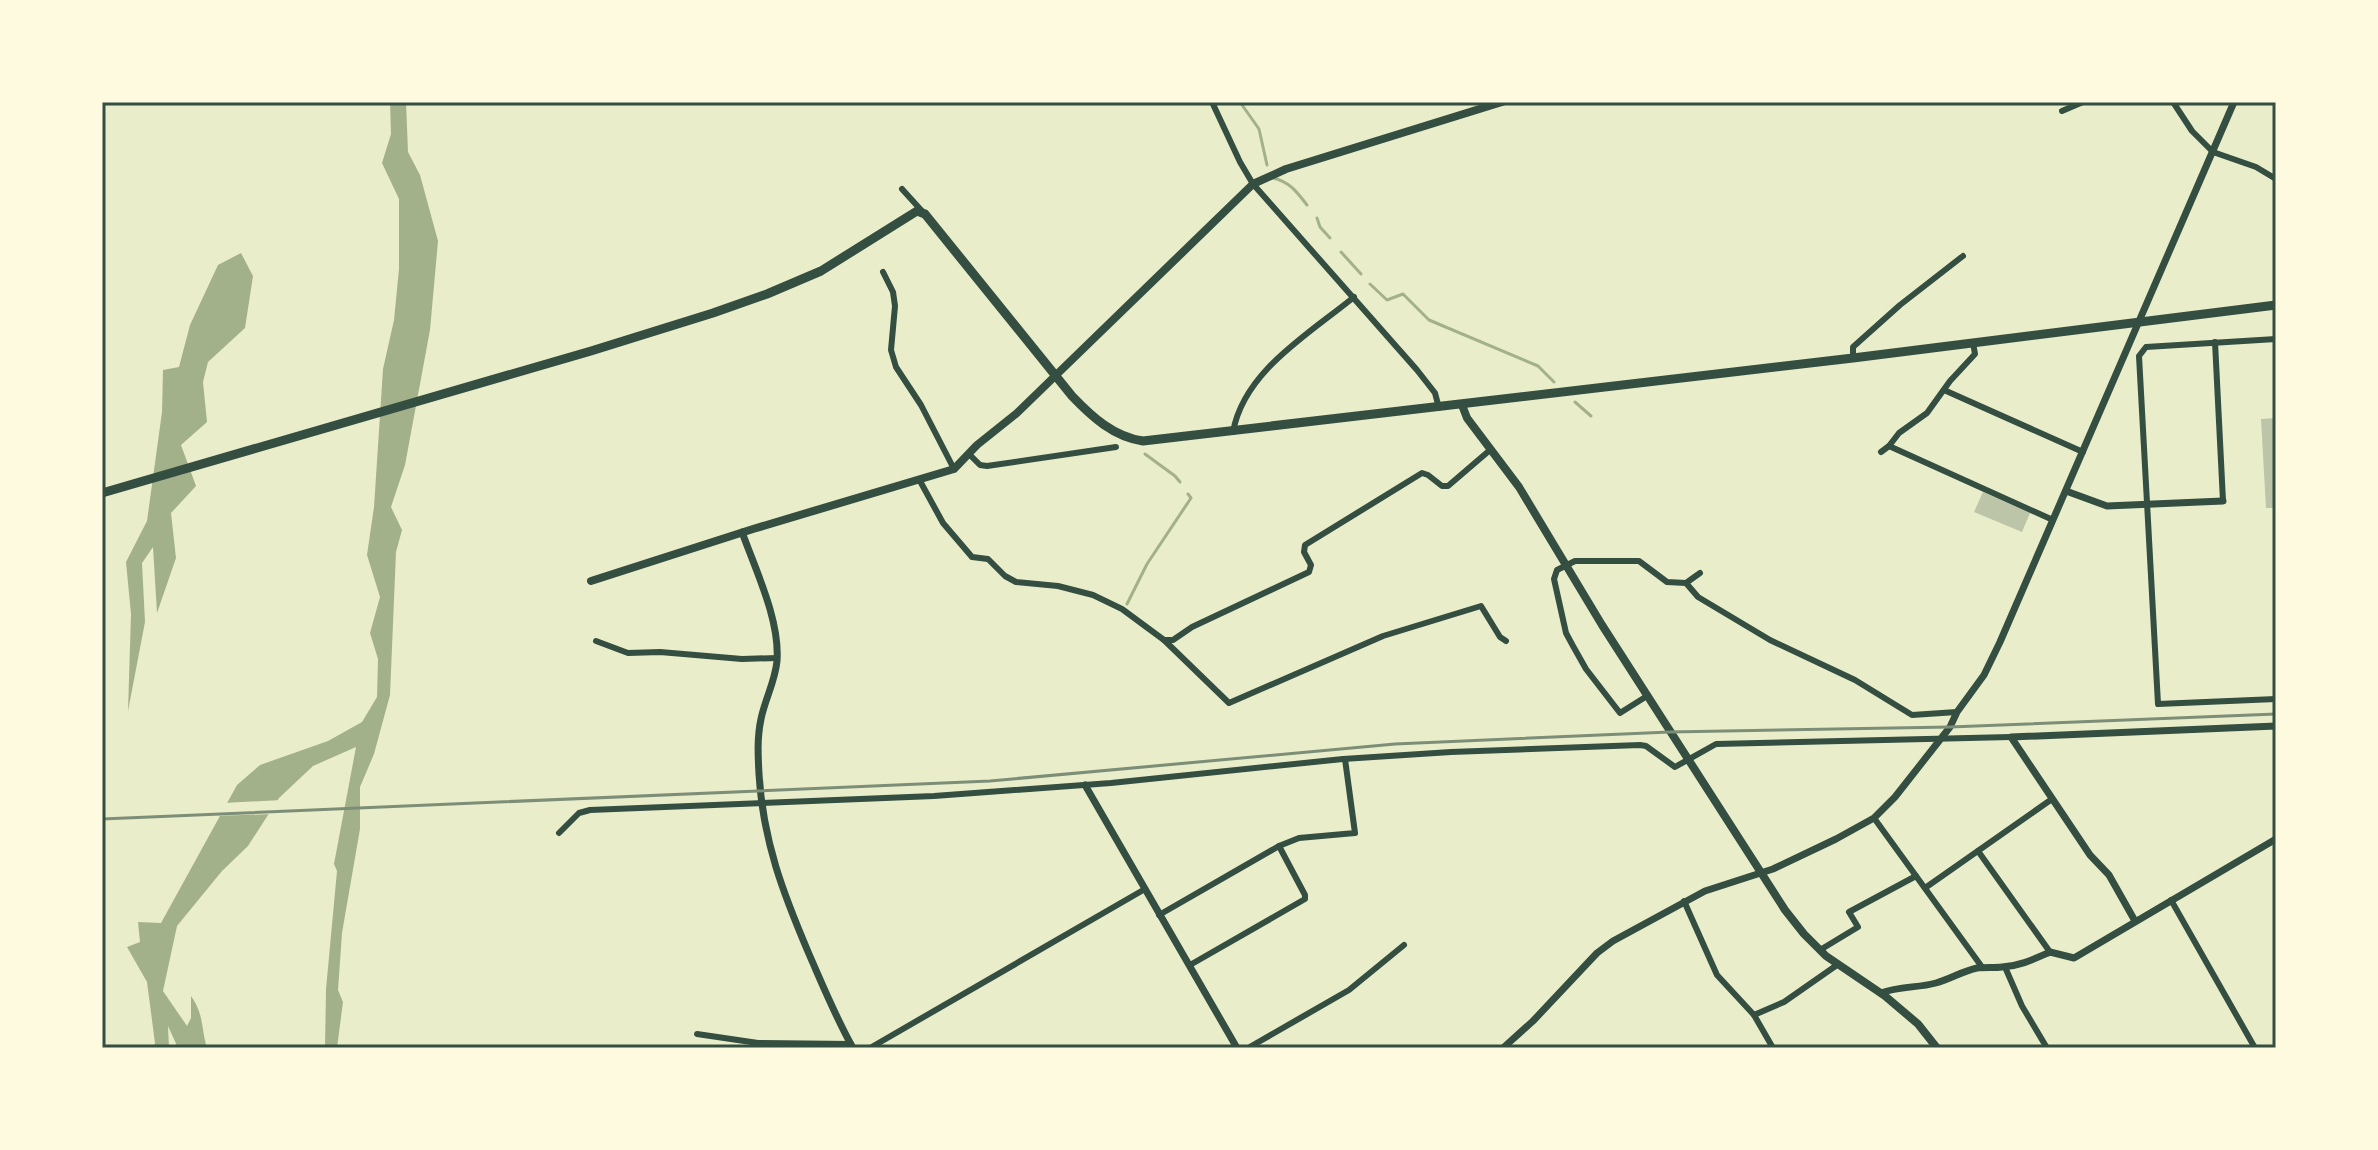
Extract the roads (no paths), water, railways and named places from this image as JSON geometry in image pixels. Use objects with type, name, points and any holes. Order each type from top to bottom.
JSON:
[{"type":"highway","points":[[102,493],[591,351],[767,294],[821,271],[879,237],[912,213],[920,211],[1092,418],[1120,435],[1143,441],[1439,408],[2276,305]]},
{"type":"main road","points":[[591,581],[954,469],[1006,423],[1253,184],[1286,169],[1482,105],[1502,102]]},
{"type":"main road","points":[[1462,405],[1467,418],[1519,487],[1647,696],[1792,919],[1837,965],[1881,993],[1918,1024],[1937,1048]]},
{"type":"street","points":[[1212,102],[1253,184],[1431,388],[1439,408]]},
{"type":"street","points":[[2062,111],[2083,102]]},
{"type":"street","points":[[2173,102],[2192,131],[2213,152],[2256,167],[2276,179]]},
{"type":"street","points":[[1503,1048],[1597,953],[1613,941],[1705,891],[1760,873],[1836,839],[1874,818],[1895,797],[1950,727],[1984,675],[2234,102]]},
{"type":"street","points":[[902,189],[925,214]]},
{"type":"street","points":[[1853,358],[1853,347],[1900,305],[1963,256]]},
{"type":"street","points":[[883,272],[893,292],[895,306],[891,350],[896,367],[921,405],[954,469]]},
{"type":"street","points":[[1233,432],[1238,411],[1258,380],[1285,352],[1354,297]]},
{"type":"street","points":[[2276,339],[2146,347],[2139,356],[2158,704],[2276,699]]},
{"type":"street","points":[[2066,491],[2107,506],[2223,501],[2215,342]]},
{"type":"street","points":[[1881,452],[1899,433],[1927,413],[1975,354],[1973,343]]},
{"type":"street","points":[[2130,345],[2143,351]]},
{"type":"street","points":[[1944,390],[2083,452]]},
{"type":"street","points":[[1889,446],[2053,520]]},
{"type":"street","points":[[969,454],[980,465],[987,466],[1116,447]]},
{"type":"street","points":[[1164,640],[1173,640],[1192,627],[1308,573],[1311,567],[1303,550],[1307,543],[1420,474],[1427,474],[1442,486],[1448,486],[1490,450]]},
{"type":"street","points":[[920,481],[943,523],[972,557],[988,559],[1016,582],[1058,586],[1093,595],[1122,609],[1164,640],[1229,703],[1383,636],[1481,606],[1500,637],[1506,641]]},
{"type":"street","points":[[697,1034],[758,1043],[852,1046],[783,892],[769,850],[761,802],[758,740],[761,718],[775,677],[777,643],[772,617],[742,532]]},
{"type":"street","points":[[1647,696],[1620,713],[1586,669],[1566,633],[1554,576],[1557,570],[1575,561],[1639,561],[1667,582],[1686,583],[1700,573]]},
{"type":"street","points":[[1686,583],[1698,597],[1770,640],[1855,680],[1912,715],[1957,712]]},
{"type":"street","points":[[596,641],[628,653],[777,658]]},
{"type":"street","points":[[559,833],[585,810],[891,799],[1451,752],[1640,745],[1646,746],[1672,767],[1716,744],[1939,740],[2276,726]]},
{"type":"street","points":[[2011,737],[2090,855],[2109,875],[2135,921]]},
{"type":"street","points":[[1159,915],[1279,846],[1299,838],[1355,833],[1345,759]]},
{"type":"street","points":[[1085,785],[1237,1048]]},
{"type":"street","points":[[1925,888],[2052,799]]},
{"type":"street","points":[[1874,818],[1982,967]]},
{"type":"street","points":[[1978,851],[2050,952],[2074,958],[2276,839]]},
{"type":"street","points":[[1190,965],[1305,899],[1279,846]]},
{"type":"street","points":[[1820,950],[1858,927],[1849,912],[1916,876]]},
{"type":"street","points":[[870,1048],[1145,889]]},
{"type":"street","points":[[2171,900],[2255,1048]]},
{"type":"street","points":[[1684,901],[1717,975],[1754,1015],[1773,1048]]},
{"type":"street","points":[[1248,1048],[1349,990],[1404,945]]},
{"type":"street","points":[[1881,993],[1897,987],[1912,988],[1939,982],[1982,967],[2030,962],[2050,952]]},
{"type":"street","points":[[1754,1015],[1784,1002],[1837,965]]},
{"type":"street","points":[[2005,967],[2022,1006],[2047,1048]]},
{"type":"waterway","points":[[1240,102],[1259,129],[1267,165]]},
{"type":"waterway","points":[[1273,178],[1289,185],[1307,205]]},
{"type":"waterway","points":[[1317,218],[1330,238]]},
{"type":"waterway","points":[[1341,252],[1361,274]]},
{"type":"waterway","points":[[1370,284],[1387,300],[1403,294],[1429,320],[1538,366],[1554,382]]},
{"type":"waterway","points":[[1575,402],[1591,416]]},
{"type":"waterway","points":[[1145,454],[1180,482]]},
{"type":"waterway","points":[[1127,604],[1147,564],[1191,498],[1188,494]]},
{"type":"railway","points":[[102,819],[990,781],[1395,744],[1670,732],[1950,727],[2276,714]]}]
